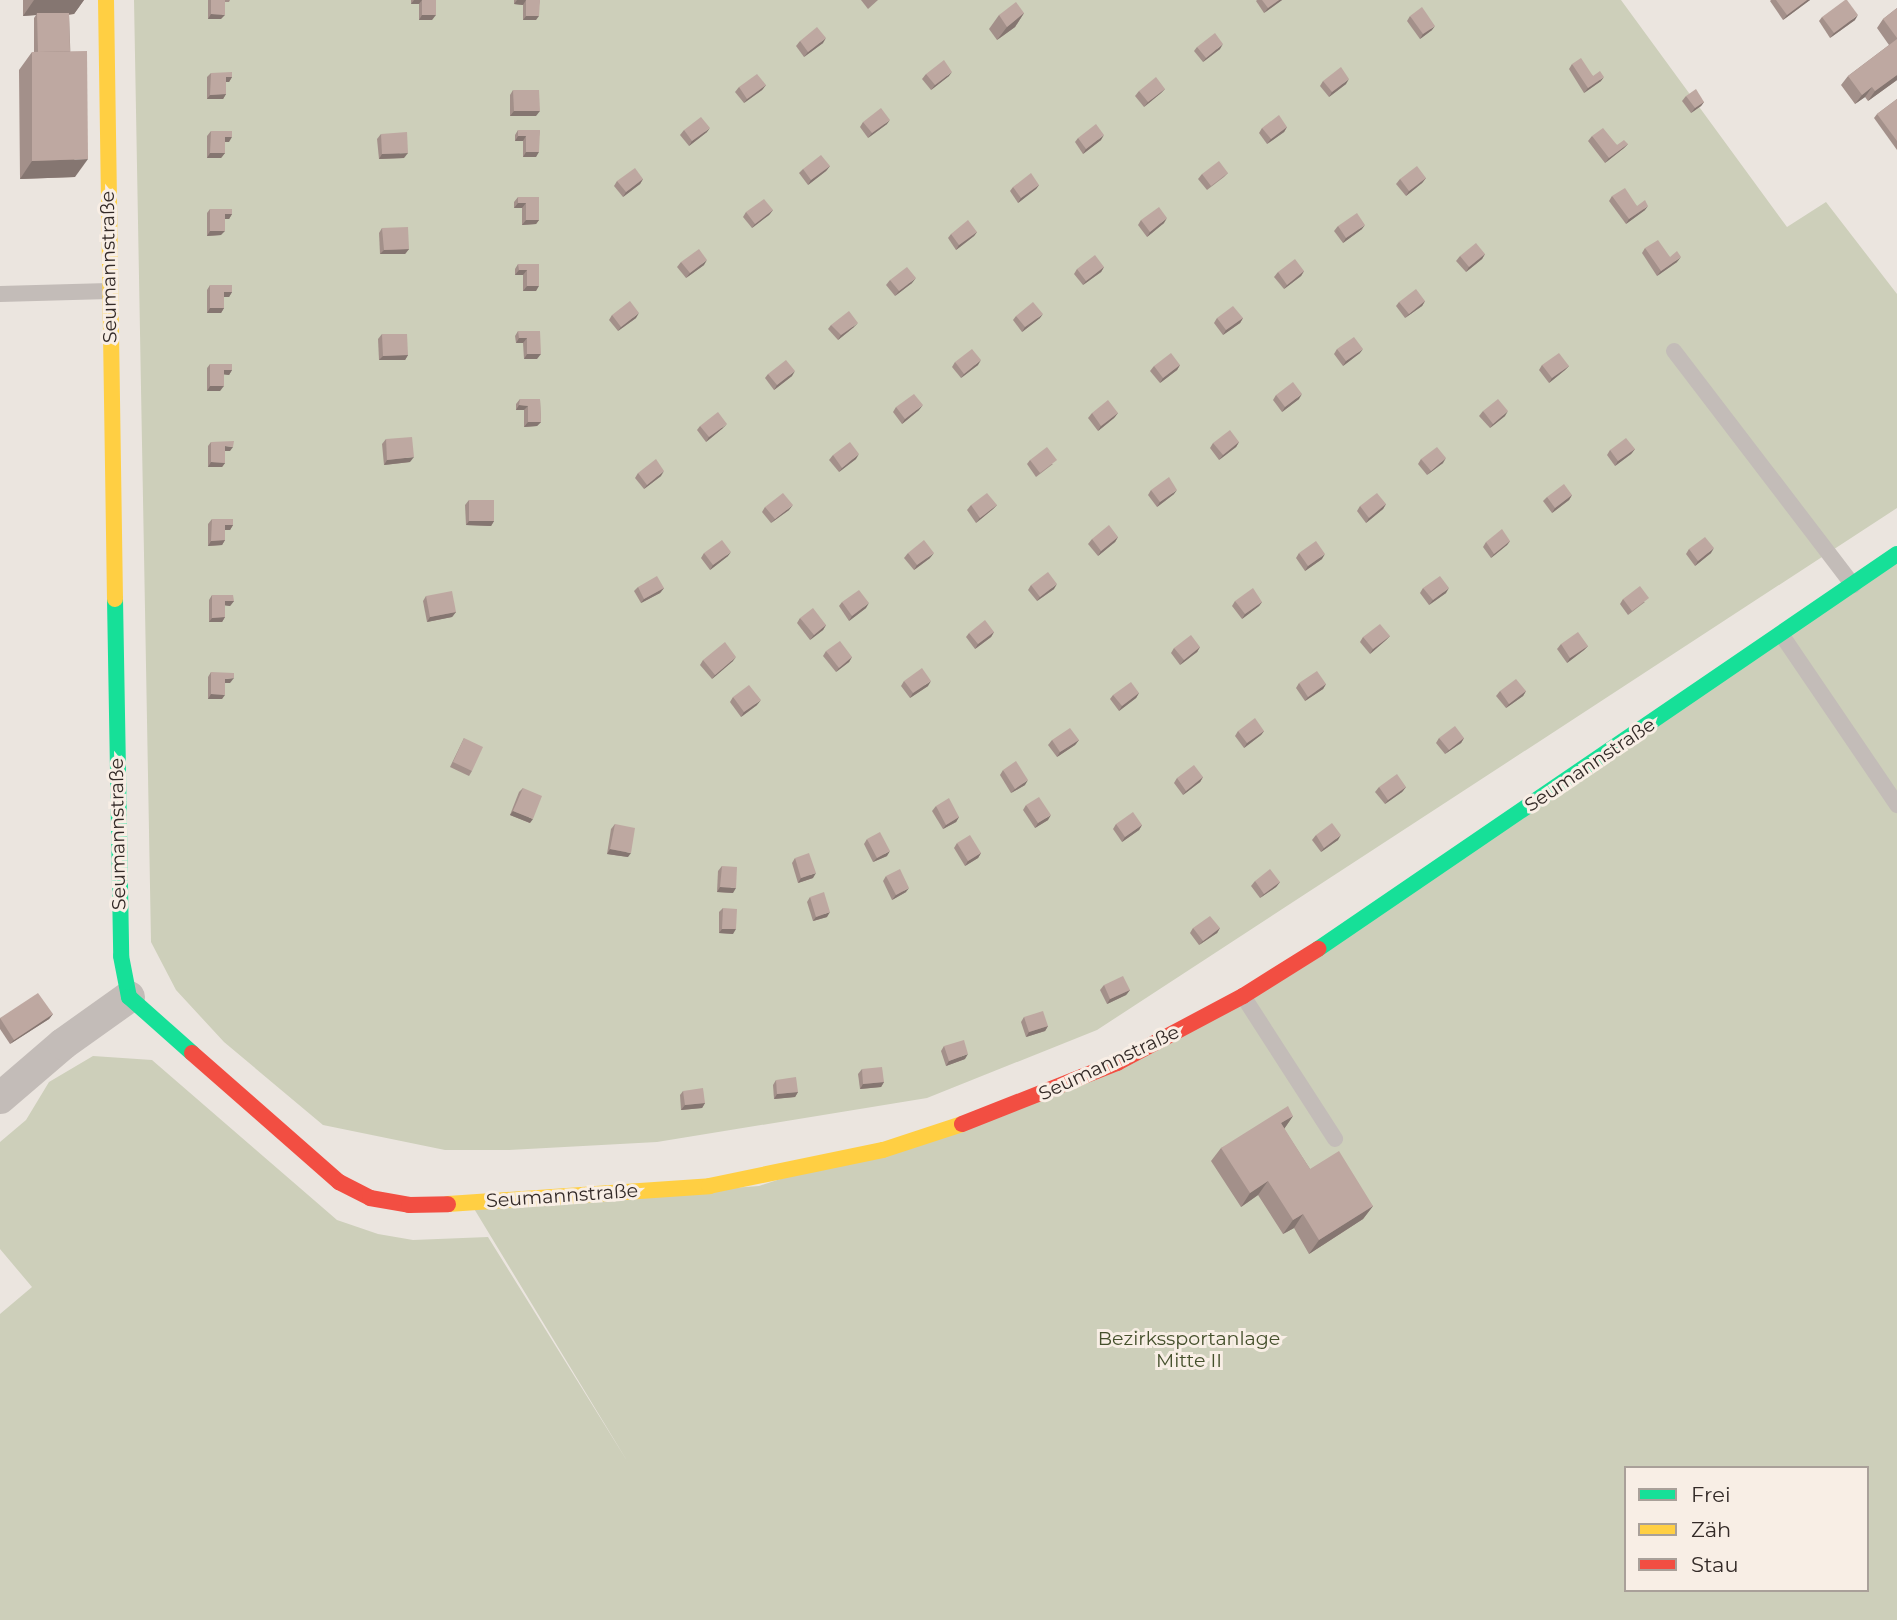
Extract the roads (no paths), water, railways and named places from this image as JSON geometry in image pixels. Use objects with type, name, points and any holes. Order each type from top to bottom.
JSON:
[{"type":"street","name":"Seumannstraße","points":[[106,0],[121,956],[129,998],[339,1182],[370,1198],[409,1205],[709,1186],[883,1150],[999,1112],[1117,1063],[1243,996],[1897,554]]},
{"type":"street","points":[[0,1098],[63,1044],[129,998]]},
{"type":"lane","points":[[0,294],[109,291]]},
{"type":"lane","points":[[1674,351],[1853,585]]},
{"type":"lane","points":[[1781,634],[1897,805]]},
{"type":"lane","points":[[1243,996],[1335,1139]]},
{"type":"park label","name":"Bezirkssportanlage Mitte II","points":[[1189,1350]]}]
